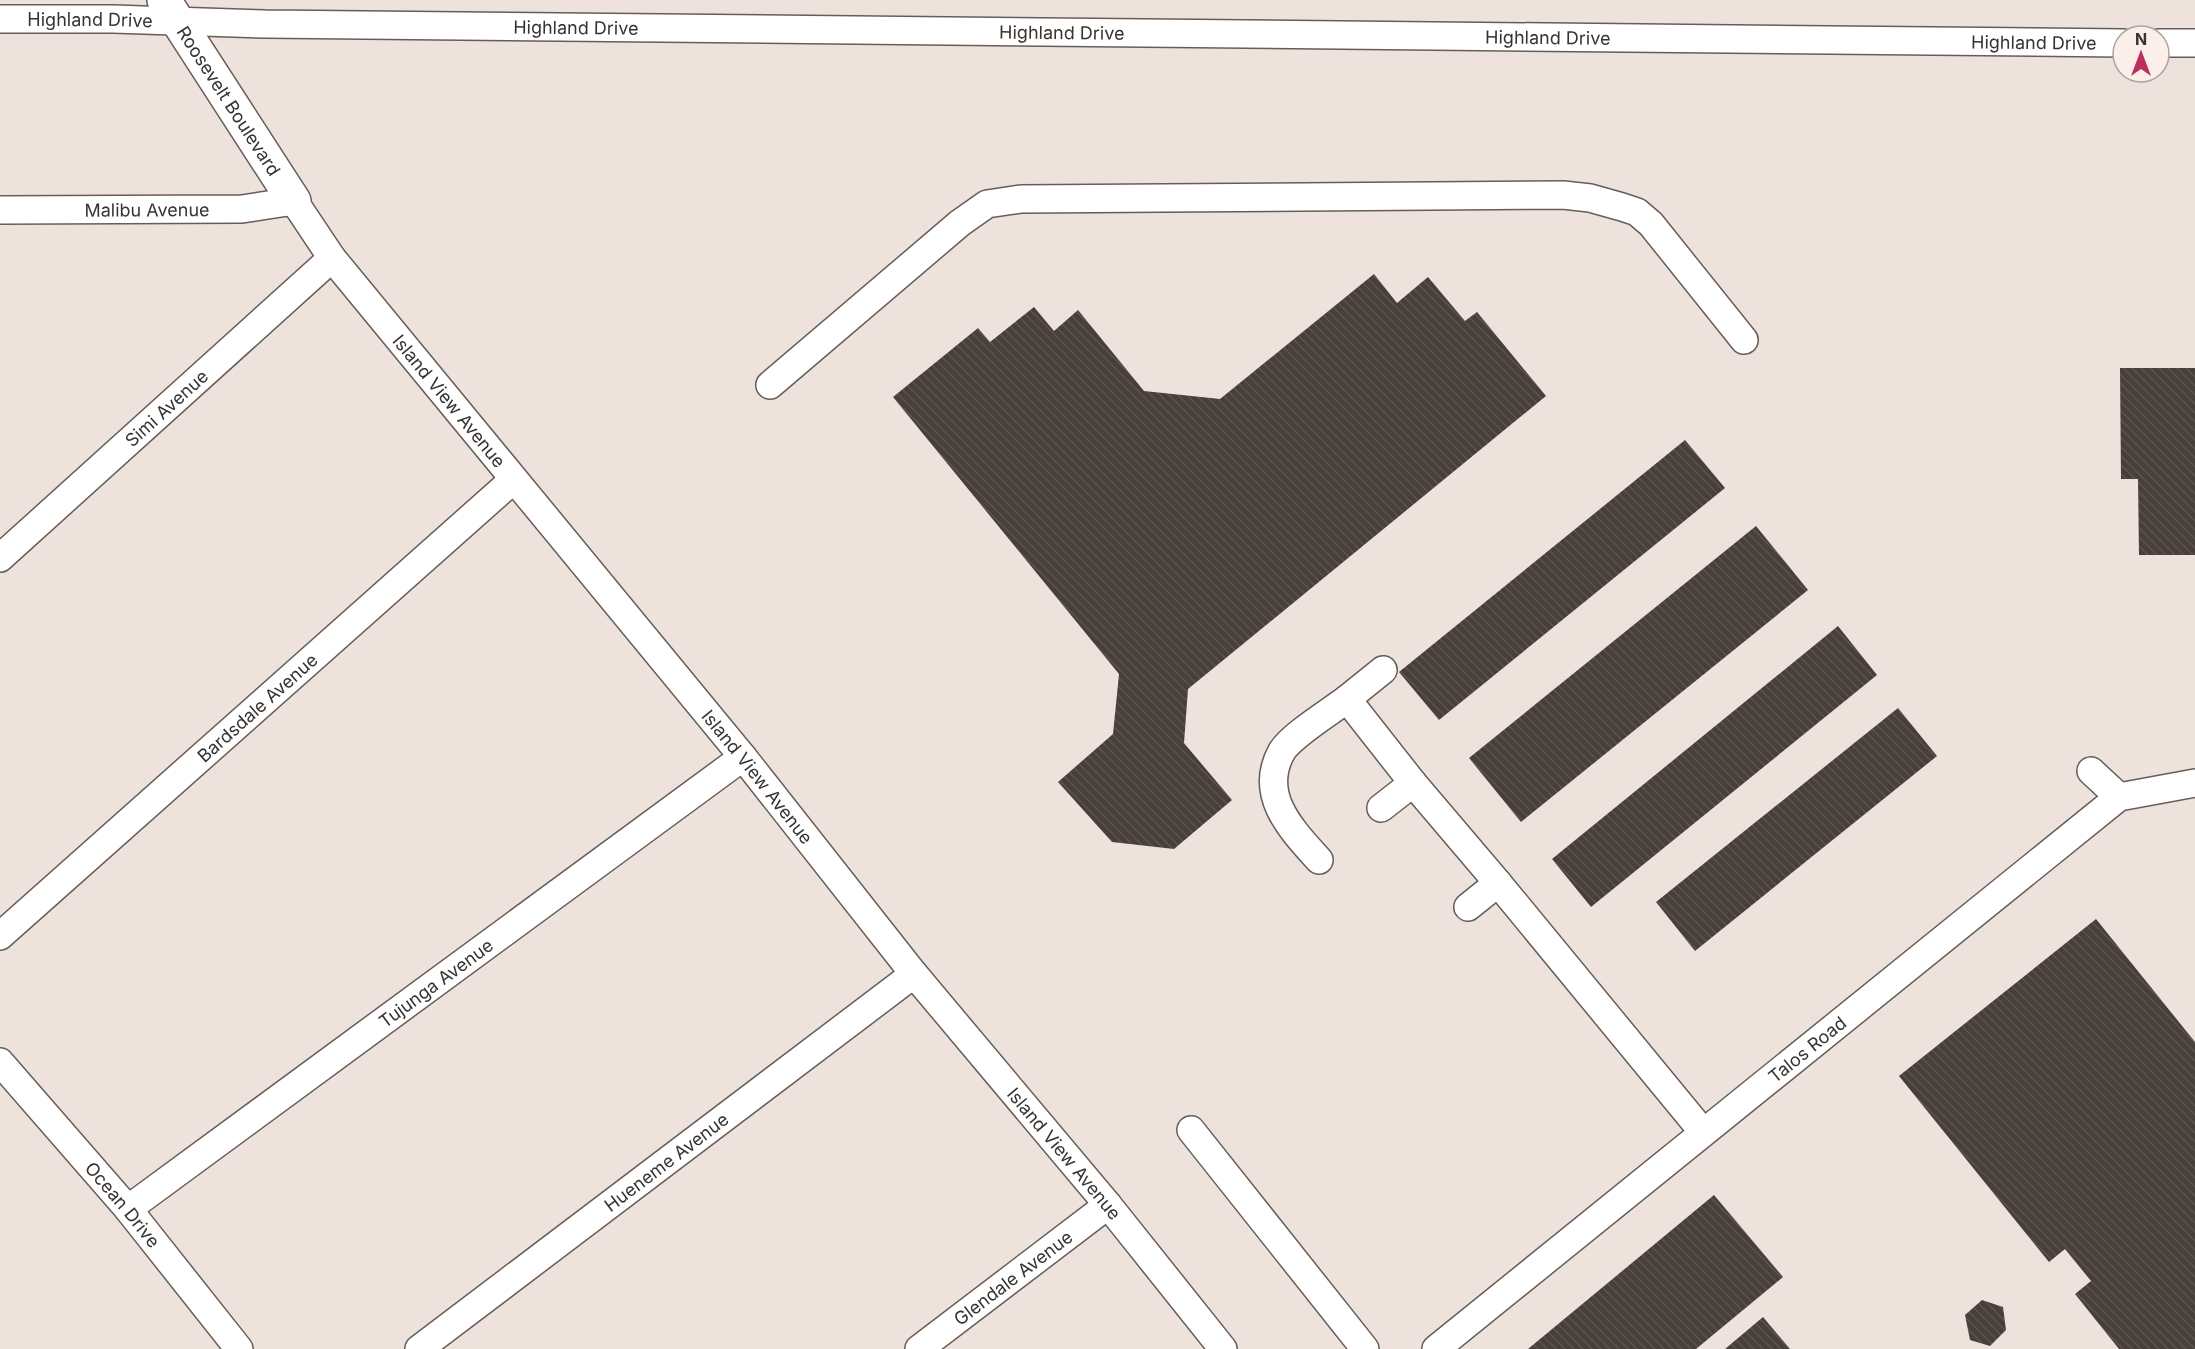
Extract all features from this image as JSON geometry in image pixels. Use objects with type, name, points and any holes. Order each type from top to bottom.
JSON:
[{"type":"street","name":"Highland Drive","points":[[0,19],[171,10],[277,24],[2111,42]]},
{"type":"street","name":"Roosevelt Boulevard","points":[[171,10],[294,201]]},
{"type":"street","points":[[2171,43],[2195,43]]},
{"type":"street","points":[[770,385],[960,223],[987,204],[1021,199],[1563,195],[1590,198],[1637,212],[1651,224],[1744,339]]},
{"type":"street","name":"Malibu Avenue","points":[[0,210],[242,209],[294,201]]},
{"type":"street","name":"Island View Avenue","points":[[294,201],[332,258],[743,757],[914,974],[1108,1205],[1223,1349]]},
{"type":"street","name":"Simi Avenue","points":[[0,558],[332,258]]},
{"type":"street","name":"Bardsdale Avenue","points":[[0,936],[513,480]]},
{"type":"street","points":[[1319,860],[1296,835],[1277,805],[1274,788],[1275,770],[1282,751],[1295,738],[1383,670]]},
{"type":"street","points":[[1347,699],[1413,783],[1703,1132]]},
{"type":"street","name":"Tujunga Avenue","points":[[128,1209],[743,757]]},
{"type":"street","points":[[2091,771],[2119,797]]},
{"type":"street","points":[[1381,808],[1413,783]]},
{"type":"street","name":"Talos Road","points":[[1436,1349],[2119,797],[2195,783]]},
{"type":"street","points":[[1468,907],[1498,883]]},
{"type":"street","name":"Hueneme Avenue","points":[[419,1349],[914,974]]},
{"type":"street","name":"Ocean Drive","points":[[0,1062],[128,1209],[239,1349]]},
{"type":"street","points":[[1191,1130],[1365,1349]]},
{"type":"street","name":"Glendale Avenue","points":[[919,1349],[1108,1205]]},
{"type":"building","points":[[1374,274],[1397,303],[1428,277],[1465,321],[1477,312],[1546,396],[1188,689],[1184,743],[1232,800],[1174,849],[1112,842],[1058,782],[1113,734],[1119,674],[893,397],[978,328],[990,342],[1034,307],[1054,331],[1078,310],[1144,391],[1220,399]]},
{"type":"building","points":[[2120,368],[2195,368],[2195,555],[2139,555],[2138,479],[2121,479]]},
{"type":"building","points":[[1685,440],[1725,488],[1439,720],[1399,672]]},
{"type":"building","points":[[1756,526],[1808,590],[1521,822],[1469,758]]},
{"type":"building","points":[[1838,626],[1877,675],[1591,907],[1552,859]]},
{"type":"building","points":[[1898,708],[1937,756],[1695,951],[1656,902]]},
{"type":"building","points":[[2096,919],[2195,1042],[2195,1349],[2119,1349],[2075,1294],[2091,1281],[2065,1249],[2049,1262],[1899,1076]]},
{"type":"building","points":[[1714,1195],[1783,1277],[1696,1349],[1528,1349]]},
{"type":"building","points":[[1982,1300],[2003,1307],[2006,1330],[1990,1346],[1970,1340],[1965,1315]]},
{"type":"building","points":[[1763,1317],[1790,1349],[1725,1349]]}]
